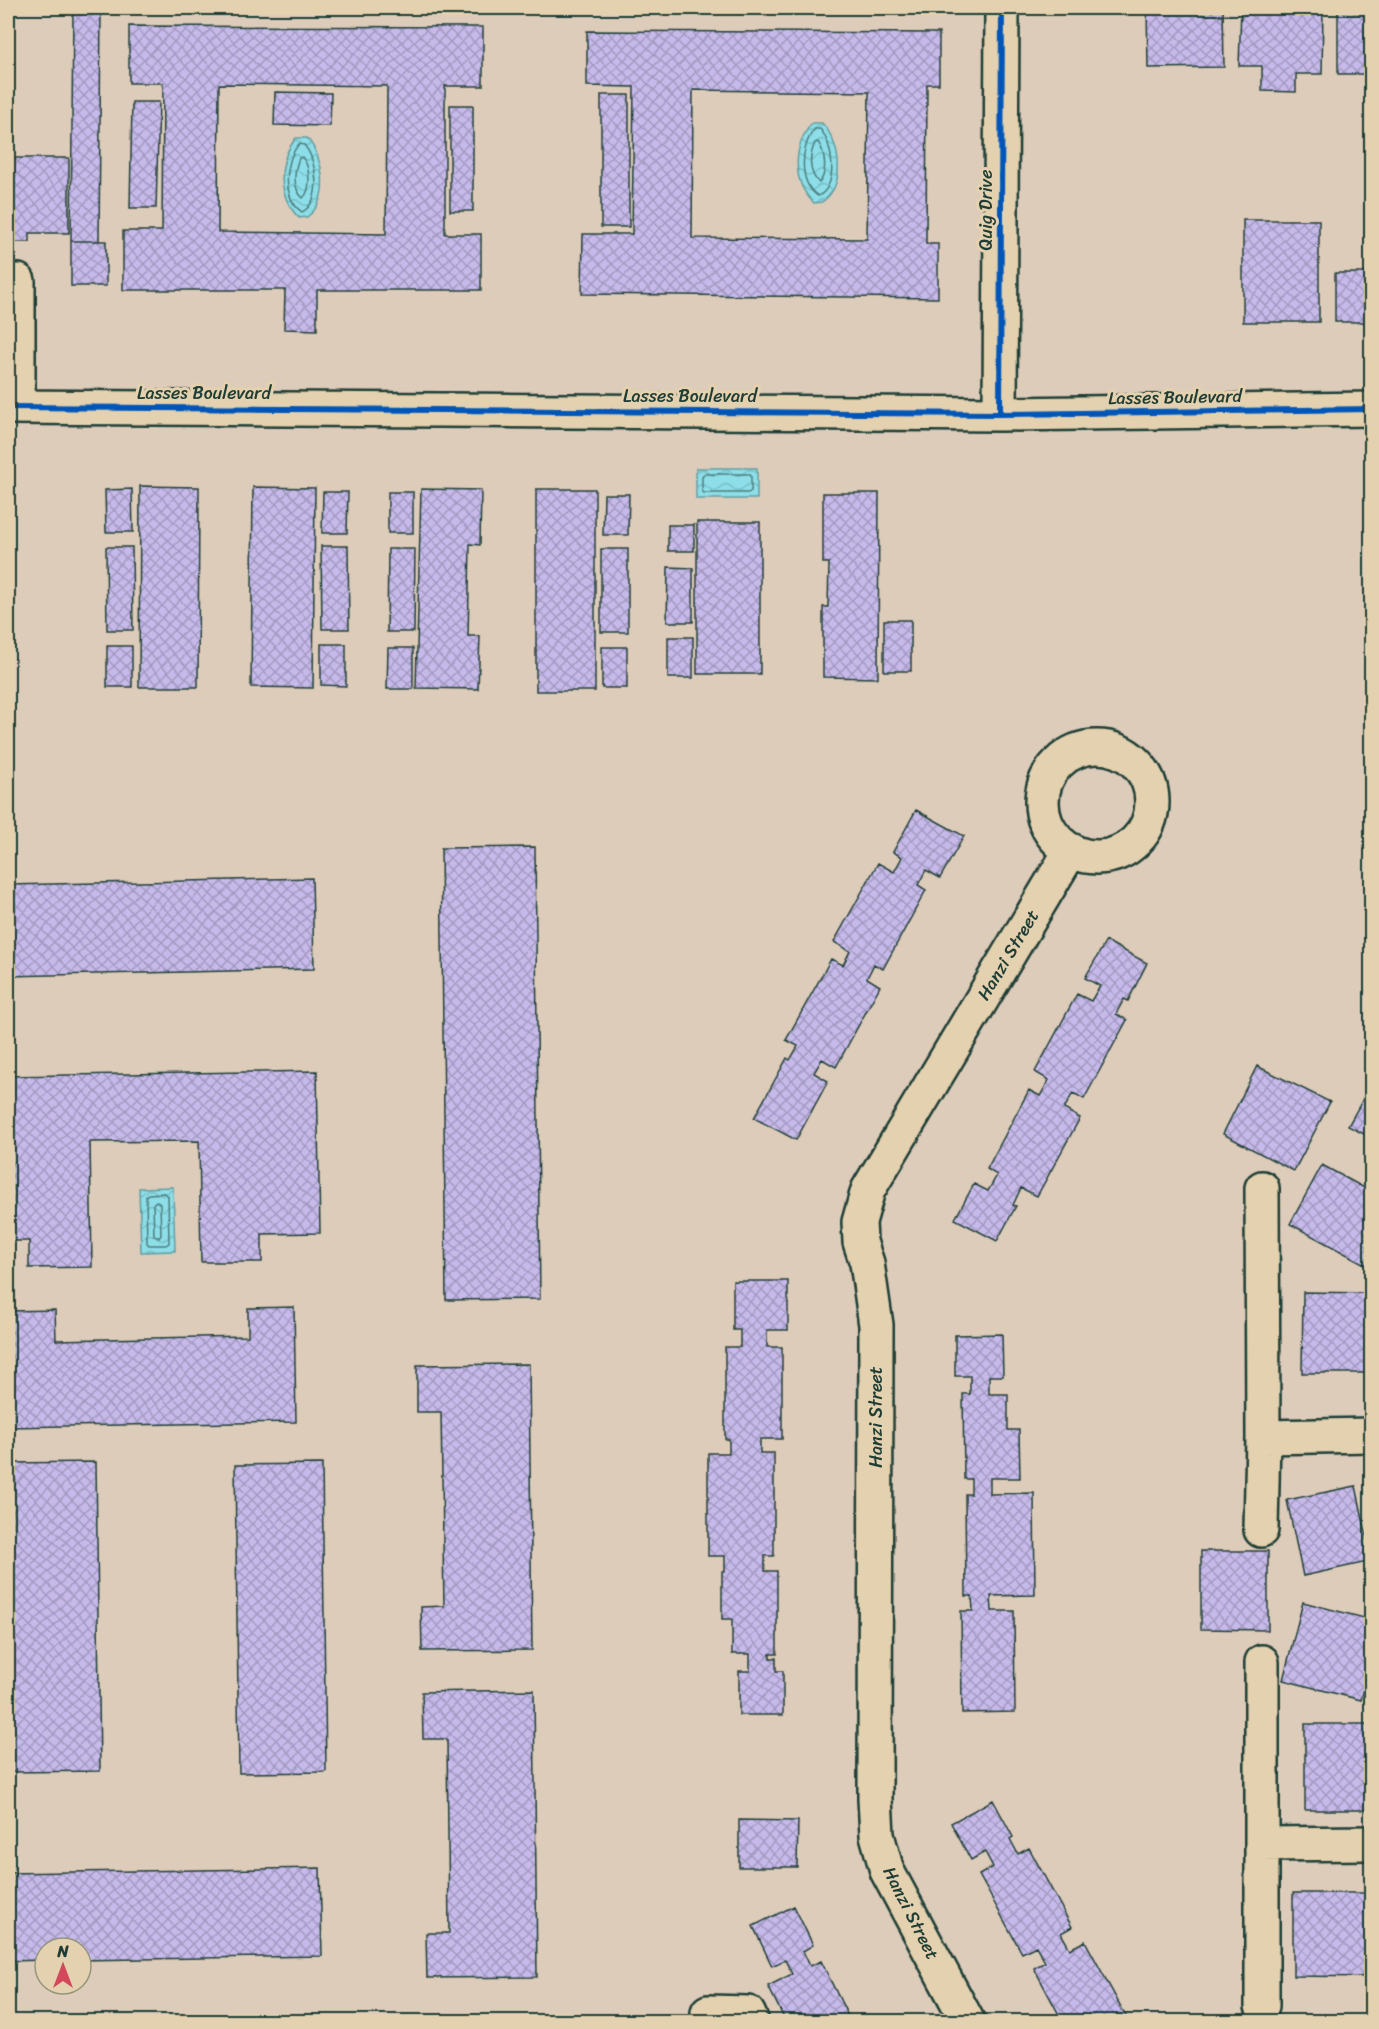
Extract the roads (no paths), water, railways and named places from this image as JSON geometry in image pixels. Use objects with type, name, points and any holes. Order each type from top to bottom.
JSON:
[{"type":"street","name":"Quig Drive","points":[[1000,414],[1002,8]]},
{"type":"street","points":[[8,281],[18,281],[13,407]]},
{"type":"street","name":"Lasses Boulevard","points":[[13,407],[1000,414],[1371,409]]},
{"type":"street","name":"Hanzi Street","points":[[968,2022],[887,1871],[877,1835],[875,1799],[876,1325],[867,1263],[858,1222],[868,1190],[1071,850]]},
{"type":"street","points":[[1261,1530],[1262,1188]]},
{"type":"street","points":[[1263,1437],[1371,1435]]},
{"type":"street","points":[[1262,1662],[1262,2006]]},
{"type":"street","points":[[1262,1844],[1371,1843]]},
{"type":"street","points":[[708,2022],[708,2012],[748,2013],[752,2022]]},
{"type":"water","points":[[812,123],[822,123],[828,131],[837,152],[838,163],[838,174],[830,194],[822,202],[814,203],[801,184],[797,163],[801,142]]},
{"type":"water","points":[[296,138],[307,138],[313,146],[318,156],[322,178],[320,200],[315,209],[307,217],[299,218],[287,199],[282,178],[285,157]]},
{"type":"water","points":[[696,468],[757,468],[757,499],[696,499]]},
{"type":"water","points":[[173,1187],[175,1251],[141,1252],[139,1188]]}]
